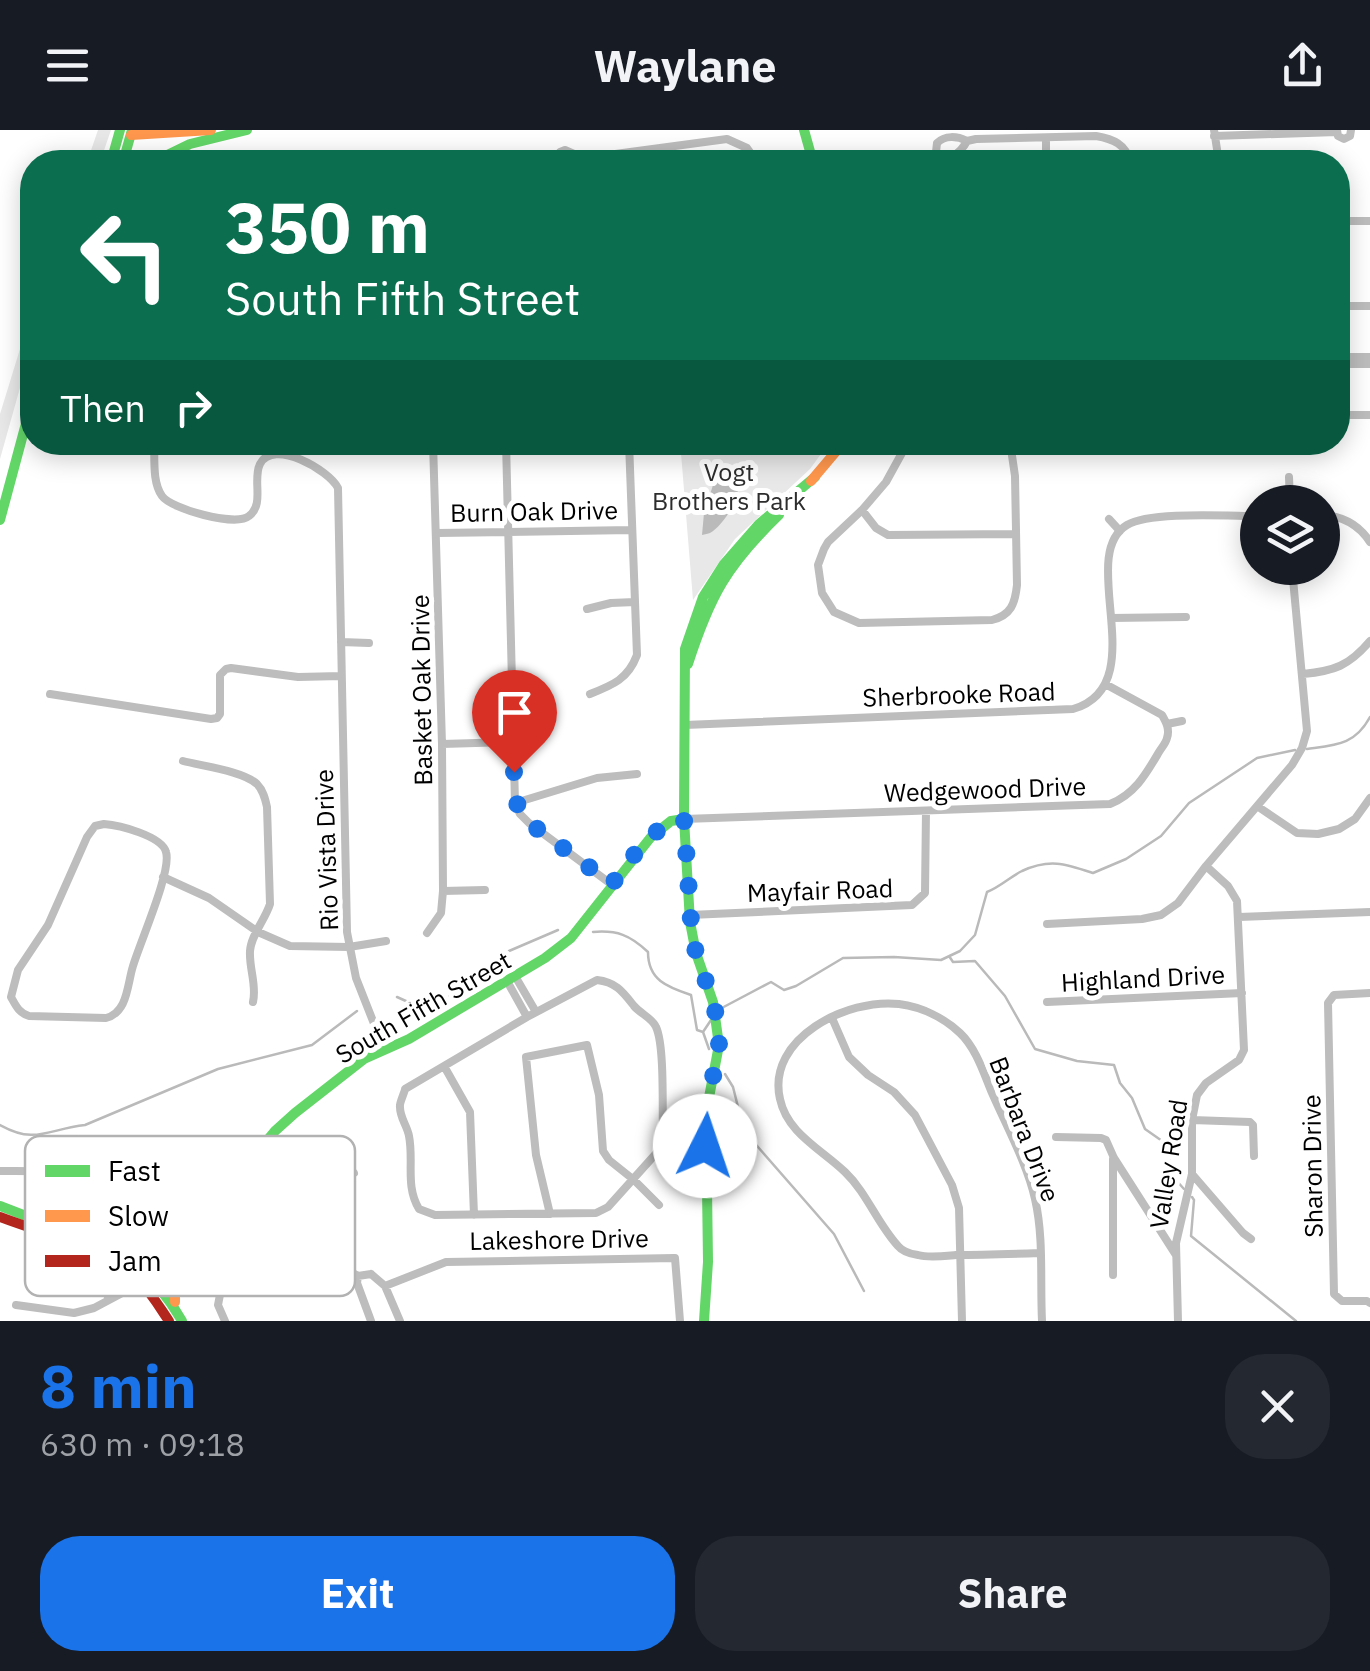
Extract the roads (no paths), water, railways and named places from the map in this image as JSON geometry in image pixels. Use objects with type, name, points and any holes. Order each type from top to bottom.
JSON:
[{"type":"street","points":[[126,131],[212,130]]},
{"type":"street","points":[[178,150],[247,130]]},
{"type":"street","points":[[1214,133],[1337,131],[1344,139],[1351,130]]},
{"type":"street","points":[[967,141],[1096,136],[1110,138],[1125,150]]},
{"type":"street","points":[[1046,138],[1046,150]]},
{"type":"street","points":[[641,150],[721,139],[738,142],[748,150]]},
{"type":"street","points":[[0,520],[20,446]]},
{"type":"street","name":"Rio Vista Drive","points":[[155,455],[156,478],[169,504],[236,520],[252,514],[258,498],[260,464],[268,455]]},
{"type":"street","name":"Rio Vista Drive","points":[[287,455],[325,474],[338,488],[349,947],[356,978],[384,1049]]},
{"type":"street","name":"Basket Oak Drive","points":[[427,933],[441,912],[443,891],[434,455]]},
{"type":"street","points":[[506,455],[516,803],[528,822],[612,884]]},
{"type":"street","points":[[590,694],[627,675],[636,655],[629,455]]},
{"type":"street","points":[[704,1321],[708,1262],[706,1113],[718,1031],[696,953],[690,915],[684,819],[685,650],[703,596],[724,564],[759,524],[815,477],[833,455]]},
{"type":"street","points":[[901,455],[886,482],[828,542],[818,565],[818,581],[827,604],[834,612],[859,623],[992,620],[1011,610],[1016,601],[1012,455]]},
{"type":"street","points":[[1290,477],[1290,485]]},
{"type":"street","points":[[862,510],[876,528],[888,535],[1016,534]]},
{"type":"street","points":[[1182,720],[1167,724],[1162,715],[1107,686],[1112,667],[1109,564],[1114,539],[1131,522],[1158,517],[1240,516]]},
{"type":"street","points":[[1109,519],[1120,531]]},
{"type":"street","points":[[1340,519],[1364,533],[1370,542]]},
{"type":"street","name":"Burn Oak Drive","points":[[437,532],[632,530]]},
{"type":"street","points":[[1047,924],[1161,915],[1178,902],[1292,765],[1307,731],[1294,585]]},
{"type":"street","points":[[588,609],[610,602],[635,602]]},
{"type":"street","points":[[1110,618],[1186,616]]},
{"type":"street","points":[[1304,674],[1342,666],[1360,654],[1370,641]]},
{"type":"street","points":[[341,642],[369,643]]},
{"type":"street","points":[[50,694],[211,720],[220,714],[220,675],[226,669],[298,678],[341,676]]},
{"type":"street","name":"Sherbrooke Road","points":[[685,725],[1073,709],[1094,699],[1107,686]]},
{"type":"street","name":"Wedgewood Drive","points":[[684,819],[1110,804],[1134,790],[1146,774],[1167,738],[1167,724]]},
{"type":"street","points":[[442,744],[513,742]]},
{"type":"street","points":[[182,762],[261,781],[267,807],[270,904],[250,952],[253,1002]]},
{"type":"street","points":[[516,803],[597,778],[637,774]]},
{"type":"street","points":[[1258,806],[1297,833],[1318,834],[1339,829],[1355,819],[1370,798]]},
{"type":"street","name":"Mayfair Road","points":[[690,915],[912,905],[925,893],[926,812]]},
{"type":"street","name":"South Fifth Street","points":[[271,1136],[357,1064],[409,1039],[545,958],[570,938],[665,824],[684,819]]},
{"type":"street","points":[[113,824],[157,840],[166,852],[164,876],[122,1007],[116,1015],[30,1016],[18,1010],[11,997],[18,970],[48,924],[95,826],[113,824]]},
{"type":"street","name":"Valley Road","points":[[1178,1321],[1176,1255],[1179,1222],[1192,1174],[1192,1120],[1197,1095],[1206,1083],[1239,1060],[1244,1050],[1236,901],[1228,886],[1206,866]]},
{"type":"street","points":[[164,876],[209,898],[258,932],[290,946],[349,947],[386,940]]},
{"type":"street","points":[[443,891],[485,890]]},
{"type":"street","points":[[1239,917],[1370,912]]},
{"type":"street","points":[[511,979],[531,1014]]},
{"type":"street","points":[[597,980],[608,981],[622,991],[640,1013],[652,1020],[660,1049],[663,1143],[603,1211],[436,1216],[427,1213],[420,1209],[410,1190],[410,1142],[400,1104],[406,1089],[531,1014],[597,980]]},
{"type":"street","name":"Highland Drive","points":[[1047,1002],[1242,993]]},
{"type":"street","name":"Sharon Drive","points":[[1370,993],[1340,994],[1328,1003],[1334,1294],[1342,1301],[1370,1303]]},
{"type":"street","name":"Barbara Drive","points":[[832,1018],[863,1007],[897,1004],[924,1010],[948,1022],[964,1037],[1035,1195],[1042,1321]]},
{"type":"street","points":[[962,1321],[960,1255],[959,1208],[915,1115],[894,1092],[849,1057],[832,1018],[805,1032],[779,1070],[779,1098],[787,1118],[858,1185],[900,1249],[920,1256],[960,1255],[1040,1253]]},
{"type":"street","points":[[550,1214],[536,1155],[526,1057],[587,1045],[599,1095],[603,1151],[659,1205]]},
{"type":"street","points":[[444,1066],[470,1112],[474,1215]]},
{"type":"street","points":[[1192,1120],[1250,1122],[1254,1156]]},
{"type":"street","points":[[1056,1137],[1102,1138],[1110,1144],[1114,1158],[1113,1274]]},
{"type":"street","points":[[1114,1158],[1176,1255]]},
{"type":"street","points":[[0,1171],[25,1170]]},
{"type":"street","points":[[1192,1174],[1251,1239]]},
{"type":"street","points":[[0,1206],[25,1216]]},
{"type":"street","points":[[0,1217],[25,1227]]},
{"type":"street","name":"Lakeshore Drive","points":[[385,1286],[446,1262],[675,1258],[680,1321]]},
{"type":"street","points":[[355,1274],[371,1274],[380,1265]]},
{"type":"street","points":[[371,1274],[385,1286],[400,1321]]},
{"type":"street","points":[[358,1276],[356,1283],[371,1321]]},
{"type":"street","points":[[106,1301],[109,1296]]},
{"type":"street","points":[[16,1305],[57,1314],[74,1313],[116,1296]]},
{"type":"street","points":[[154,1296],[176,1319]]},
{"type":"street","points":[[220,1296],[218,1306],[224,1321]]},
{"type":"street","points":[[86,1310],[88,1321]]},
{"type":"street","points":[[50,1321],[57,1314]]},
{"type":"waterway","points":[[1307,749],[1351,738],[1370,717]]},
{"type":"waterway","points":[[718,1010],[771,982],[784,990],[796,986],[843,958],[941,960],[960,951],[975,935],[987,892],[1018,873],[1050,864],[1093,873],[1126,859],[1161,836],[1189,803],[1257,758],[1295,750]]},
{"type":"waterway","points":[[397,997],[417,1006],[437,1004],[496,968],[509,951],[558,930]]},
{"type":"waterway","points":[[593,932],[616,933],[635,941],[648,952],[651,969],[660,981],[691,995],[697,1030],[703,1032],[711,1020]]},
{"type":"waterway","points":[[949,956],[953,962],[975,961],[1005,996],[1035,1049],[1077,1061],[1114,1065],[1145,1129],[1165,1143],[1175,1179],[1184,1189]]},
{"type":"waterway","points":[[0,1125],[33,1135],[85,1125],[218,1069],[312,1045],[357,1011]]},
{"type":"waterway","points":[[703,1032],[709,1049]]},
{"type":"waterway","points":[[725,1074],[733,1087],[744,1131],[834,1234],[864,1291]]},
{"type":"waterway","points":[[1192,1197],[1191,1236],[1296,1321]]},
{"type":"park label","name":"Vogt Brothers Park","points":[[729,486]]}]
